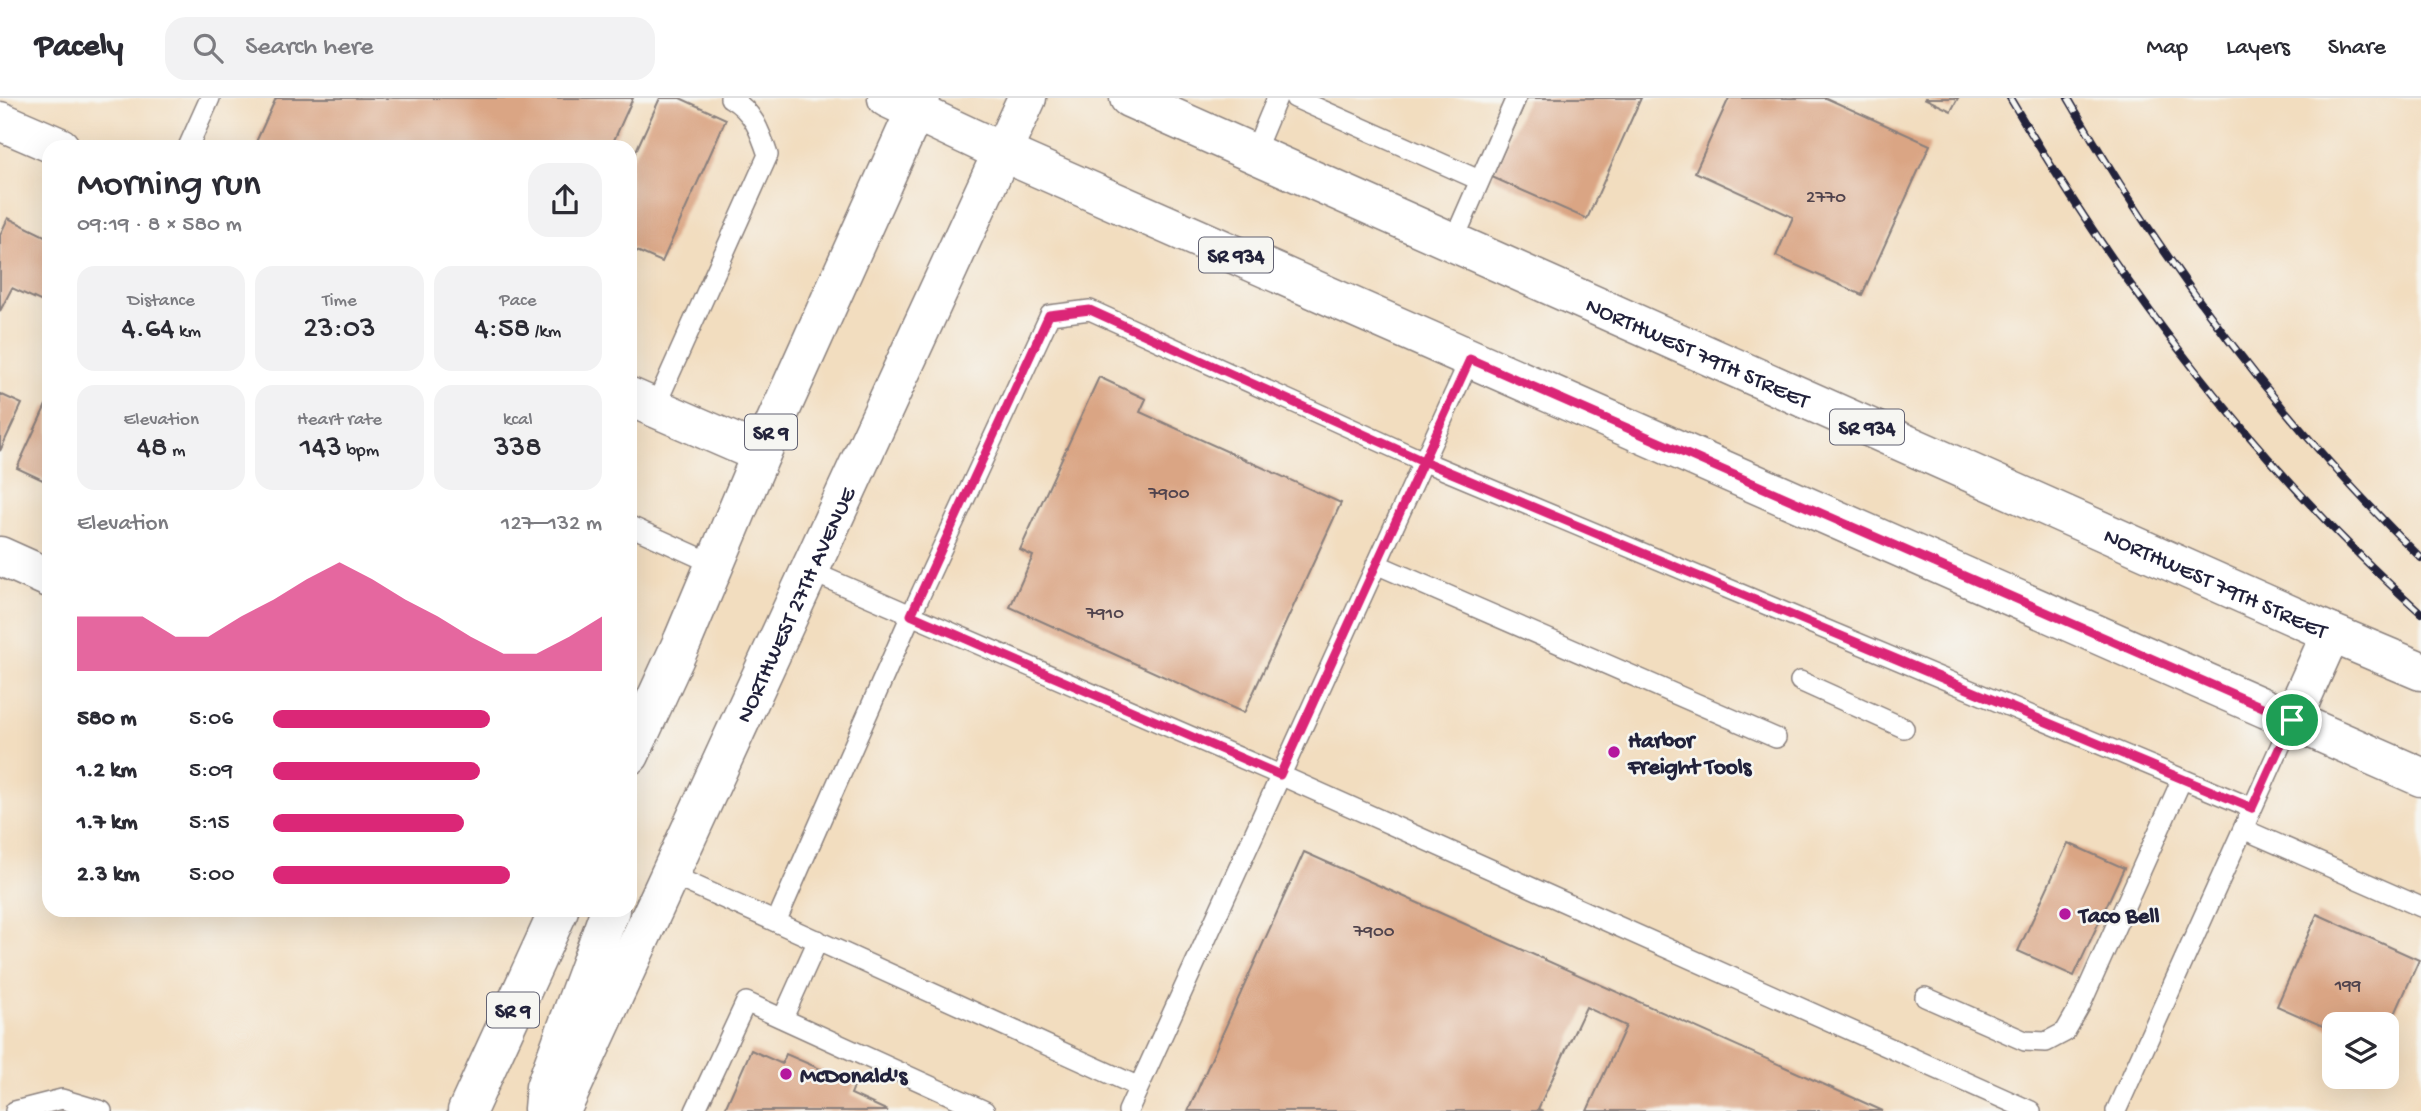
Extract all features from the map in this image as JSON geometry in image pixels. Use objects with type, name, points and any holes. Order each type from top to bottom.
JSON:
[{"type":"main road","name":"NORTHWEST 27TH AVENUE","points":[[561,1111],[1027,98]]},
{"type":"main road","name":"NORTHWEST 79TH STREET","points":[[1129,98],[2331,634],[2421,671]]},
{"type":"main road","name":"SR 934","points":[[908,102],[1002,152],[2421,777]]},
{"type":"main road","name":"SR 9","points":[[637,740],[683,640],[908,102]]},
{"type":"main road","points":[[0,121],[44,140]]},
{"type":"main road","points":[[642,402],[761,454]]},
{"type":"main road","points":[[0,556],[42,575]]},
{"type":"main road","points":[[2292,720],[2331,634]]},
{"type":"main road","name":"SR 9","points":[[467,1111],[556,917]]},
{"type":"main road","points":[[542,1111],[545,1087],[607,917]]},
{"type":"lane","points":[[191,140],[210,98]]},
{"type":"lane","points":[[642,402],[768,155],[758,124],[739,103],[730,98]]},
{"type":"lane","points":[[1254,153],[1277,98]]},
{"type":"lane","points":[[1295,98],[1479,180]]},
{"type":"lane","points":[[1453,243],[1516,98]]},
{"type":"lane","points":[[776,922],[911,615],[1049,315],[1090,310],[1423,461],[2252,808]]},
{"type":"lane","points":[[1128,1111],[1470,359]]},
{"type":"lane","points":[[637,529],[714,564]]},
{"type":"lane","points":[[1376,564],[1776,738]]},
{"type":"lane","points":[[810,571],[1280,775],[2031,1111]]},
{"type":"lane","points":[[1800,681],[1904,728]]},
{"type":"lane","points":[[2116,1111],[2292,720]]},
{"type":"lane","points":[[1925,997],[2025,1041],[2046,1042],[2066,1032],[2182,779]]},
{"type":"lane","points":[[2243,828],[2421,907]]},
{"type":"lane","points":[[671,875],[1139,1087]]},
{"type":"lane","points":[[783,1018],[818,940]]},
{"type":"lane","points":[[695,1111],[746,1002],[985,1111]]},
{"type":"lane","points":[[15,1111],[62,1099],[102,1111]]},
{"type":"building","points":[[276,98],[633,98],[614,140],[257,140]]},
{"type":"building","points":[[660,98],[680,98],[726,119],[662,262],[637,251],[637,149]]},
{"type":"building","points":[[1527,98],[1641,98],[1587,219],[1492,177]]},
{"type":"building","points":[[1729,98],[1826,98],[1930,145],[1862,295],[1776,256],[1793,217],[1695,172]]},
{"type":"building","points":[[1924,98],[1958,98],[1951,111]]},
{"type":"building","points":[[8,218],[42,235],[42,302],[12,288],[0,311],[0,235]]},
{"type":"building","points":[[1099,377],[1146,399],[1140,412],[1341,503],[1244,713],[1010,607],[1033,556],[1020,550]]},
{"type":"building","points":[[0,394],[22,404],[0,451]]},
{"type":"building","points":[[42,414],[42,480],[17,468]]},
{"type":"building","points":[[2068,843],[2124,868],[2074,976],[2018,951]]},
{"type":"building","points":[[1304,852],[1883,1111],[1587,1111],[1626,1026],[1586,1007],[1538,1109],[1543,1111],[1188,1111]]},
{"type":"building","points":[[2317,914],[2419,960],[2396,1012],[2322,1012],[2322,1026],[2277,1006]]},
{"type":"building","name":"McDonald's","points":[[751,1050],[782,1064],[786,1054],[855,1084],[851,1094],[888,1111],[724,1111]]},
{"type":"railway","points":[[2010,98],[2098,238],[2196,371],[2304,497],[2421,613]]},
{"type":"railway","points":[[2068,98],[2144,221],[2229,340],[2321,453],[2421,558]]},
{"type":"place","name":"Harbor Freight Tools","points":[[1614,752]]},
{"type":"place","name":"Taco Bell","points":[[2065,914]]},
{"type":"place","name":"McDonald's","points":[[786,1074]]},
{"type":"route","points":[[2292,720],[1470,359],[1423,461],[1312,704],[1280,775],[911,615],[1049,315],[1090,310],[1423,461],[2252,808],[2292,720]]}]
